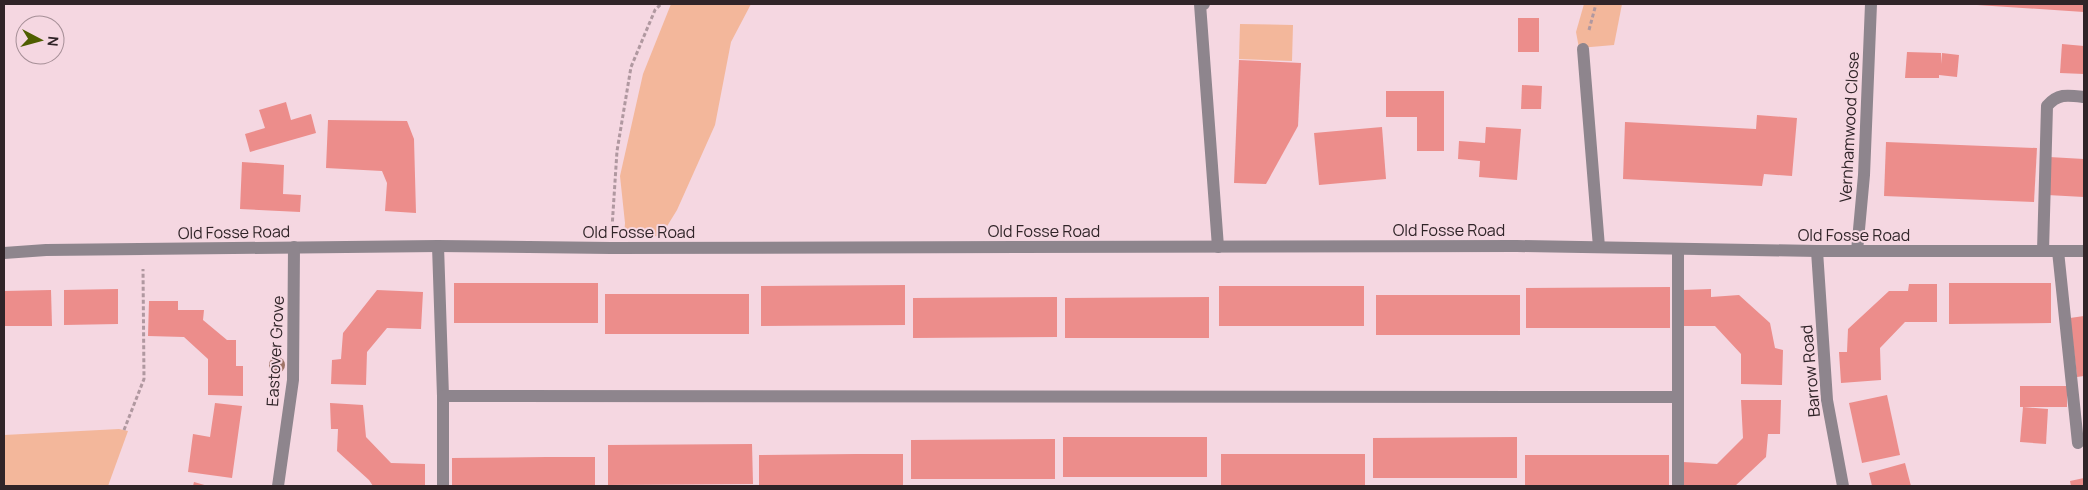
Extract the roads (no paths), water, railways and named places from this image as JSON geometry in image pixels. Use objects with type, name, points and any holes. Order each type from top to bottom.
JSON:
[{"type":"street","points":[[1204,4],[1200,4],[1218,247]]},
{"type":"street","name":"Vernhamwood Close","points":[[1857,251],[1864,175],[1871,4]]},
{"type":"street","points":[[1583,49],[1599,247]]},
{"type":"street","points":[[2043,251],[2047,106],[2054,98],[2063,95],[2084,97]]},
{"type":"street","points":[[438,246],[443,396],[443,486]]},
{"type":"street","name":"Old Fosse Road","points":[[4,253],[46,250],[438,246],[612,248],[1599,247],[1817,251],[2084,251]]},
{"type":"street","name":"Eastover Grove","points":[[278,486],[293,380],[294,247]]},
{"type":"street","points":[[1678,249],[1678,486]]},
{"type":"street","name":"Barrow Road","points":[[1817,251],[1827,400],[1843,486]]},
{"type":"street","points":[[2058,251],[2078,443]]},
{"type":"street","points":[[443,396],[1678,397]]}]
